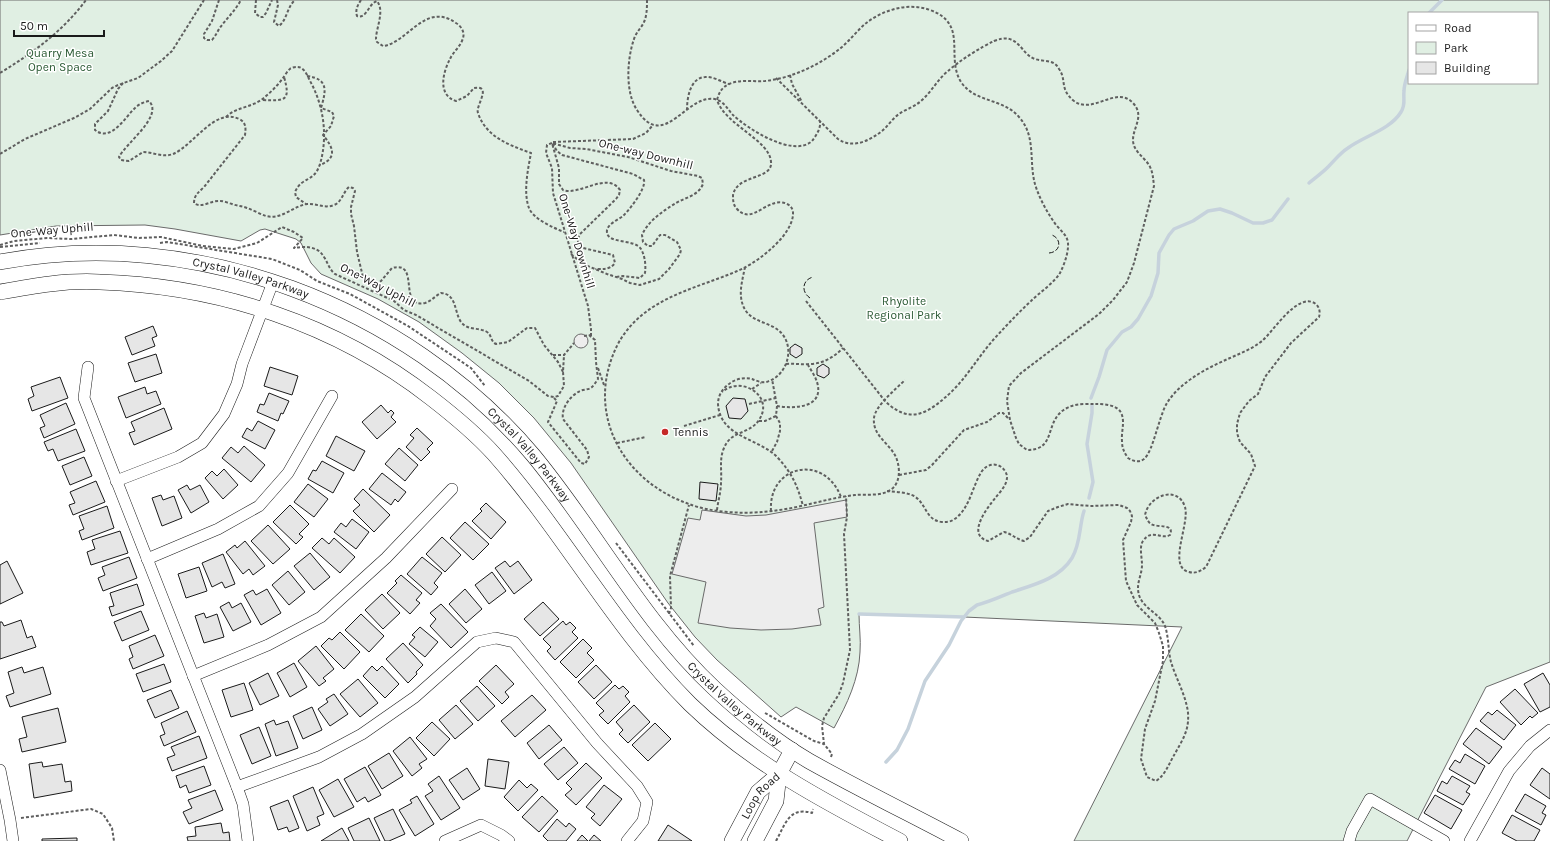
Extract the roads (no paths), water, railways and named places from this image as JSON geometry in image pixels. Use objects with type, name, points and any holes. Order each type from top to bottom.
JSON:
[{"type":"main road","name":"Crystal Valley Parkway","points":[[0,262],[43,255],[100,252],[164,258],[229,269],[273,282],[326,302],[385,332],[437,366],[489,408],[513,433],[556,484],[643,606],[677,649],[716,690],[760,727],[808,760],[961,841]]},
{"type":"main road","name":"Crystal Valley Parkway","points":[[0,292],[46,284],[99,282],[160,287],[192,292],[223,298],[263,309],[320,331],[371,357],[420,389],[469,430],[492,452],[532,501],[632,637],[670,684],[717,728],[743,749],[817,798],[900,841]]},
{"type":"main road","points":[[779,774],[792,750]]},
{"type":"main road","name":"Loop Road","points":[[732,841],[758,792],[779,774]]},
{"type":"main road","name":"Loop Road","points":[[755,841],[776,801],[779,774]]},
{"type":"street","points":[[116,481],[178,457],[202,443],[224,414],[237,384],[242,364],[273,282]]},
{"type":"street","points":[[88,367],[84,398],[244,804],[248,841]]},
{"type":"street","points":[[147,559],[218,529],[259,506],[288,473],[332,396]]},
{"type":"street","points":[[193,676],[268,645],[321,617],[386,558],[452,489]]},
{"type":"street","points":[[237,787],[319,757],[362,734],[415,697],[477,642],[496,638],[514,642],[597,743],[637,786],[647,802],[643,821],[628,841]]},
{"type":"street","points":[[1470,841],[1509,771],[1530,746],[1550,730]]},
{"type":"street","points":[[0,770],[13,841]]},
{"type":"street","points":[[1349,841],[1352,831],[1370,799],[1444,841]]},
{"type":"street","points":[[445,841],[481,825],[502,834],[509,841]]},
{"type":"waterway","points":[[1430,12],[1442,0]]},
{"type":"waterway","points":[[1309,183],[1345,150],[1384,128],[1396,118],[1401,112],[1404,104],[1404,86],[1408,73]]},
{"type":"waterway","points":[[1091,398],[1107,350],[1122,332],[1131,327],[1138,319],[1151,296],[1158,273],[1159,253],[1174,229],[1193,221],[1208,211],[1220,209],[1253,223],[1263,223],[1272,220],[1288,199]]},
{"type":"waterway","points":[[1089,498],[1093,482],[1087,444],[1092,405]]},
{"type":"waterway","points":[[886,762],[897,750],[908,729],[925,681],[949,645],[961,621],[969,611],[977,605],[1037,584],[1053,576],[1067,565],[1077,546],[1084,511]]},
{"type":"waterway","points":[[859,614],[964,617]]},
{"type":"place","name":"Tennis","points":[[665,432]]},
{"type":"park label","name":"Quarry Mesa Open Space","points":[[60,60]]},
{"type":"park label","name":"Rhyolite Regional Park","points":[[904,308]]}]
